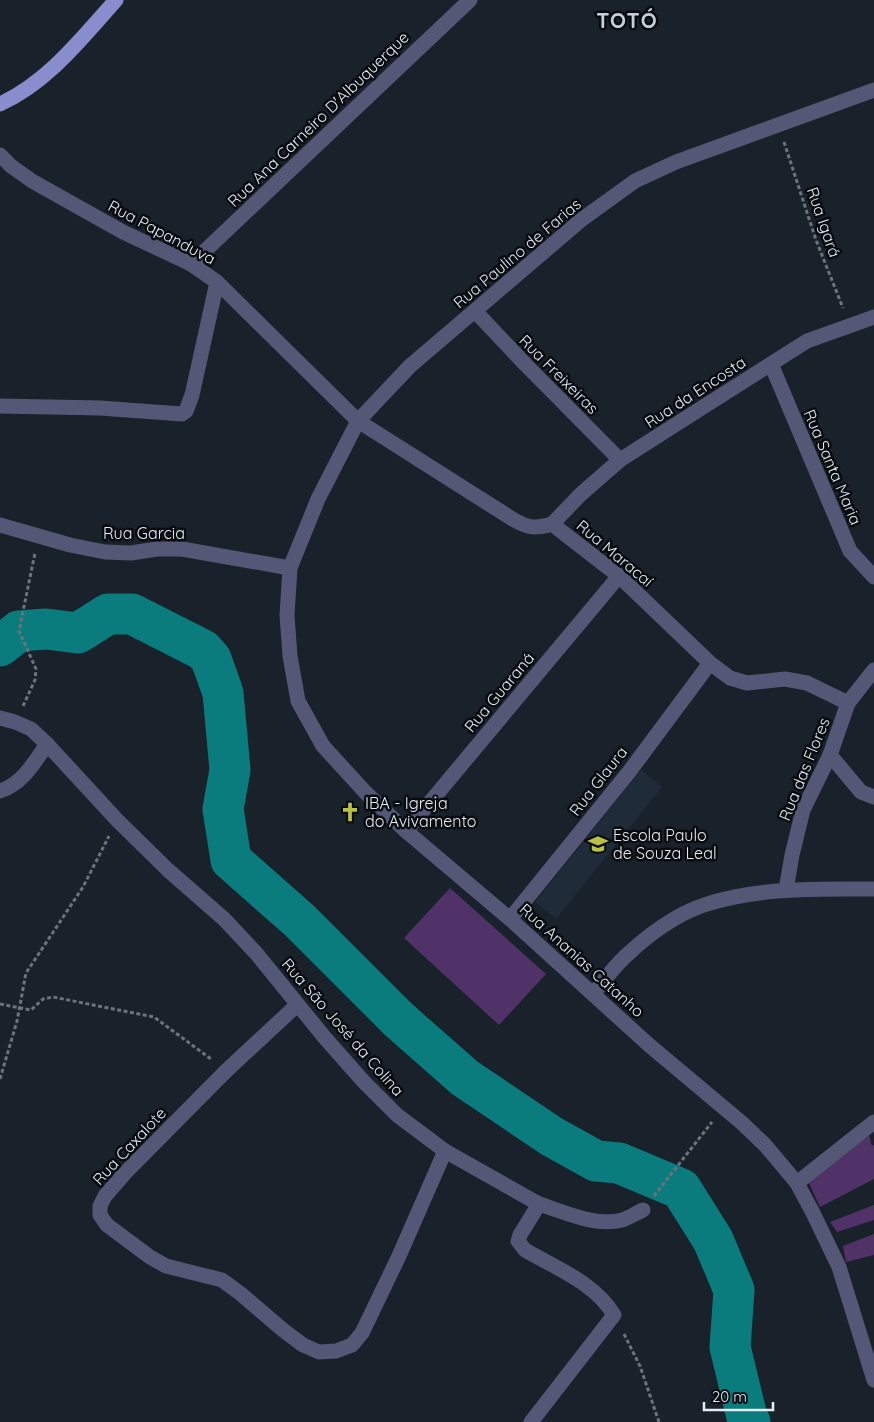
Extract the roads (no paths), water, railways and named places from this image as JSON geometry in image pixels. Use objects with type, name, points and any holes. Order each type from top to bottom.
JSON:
[{"type":"main road","points":[[0,104],[31,86],[64,58],[116,0]]},
{"type":"street","name":"Rua Ana Carneiro D'Albuquerque","points":[[191,264],[470,0]]},
{"type":"street","name":"Rua Paulino de Farias","points":[[290,568],[318,499],[358,421],[410,366],[580,220],[635,181],[676,162],[874,90]]},
{"type":"street","name":"Rua Papanduva","points":[[0,155],[11,166],[46,189],[123,232],[191,264],[217,282],[358,421]]},
{"type":"street","points":[[0,406],[100,408],[182,414],[186,411],[192,395],[217,282]]},
{"type":"street","name":"Rua Freixeiras","points":[[474,311],[620,460]]},
{"type":"street","name":"Rua da Encosta","points":[[552,524],[581,494],[620,460],[807,341],[874,317]]},
{"type":"street","name":"Rua Santa Maria","points":[[771,364],[850,551],[874,577]]},
{"type":"street","name":"Rua Maracaí","points":[[358,421],[520,524],[526,527],[539,528],[552,524],[619,576],[710,662],[730,678],[747,683],[785,679],[807,683],[848,704]]},
{"type":"street","name":"Rua Garcia","points":[[0,525],[70,545],[105,552],[131,553],[157,549],[182,549],[290,568]]},
{"type":"street","name":"Rua Ananias Catanho","points":[[290,568],[287,615],[290,656],[298,701],[323,746],[366,793],[406,831],[510,919],[649,1045],[724,1106],[764,1145],[797,1183],[839,1267],[874,1380]]},
{"type":"street","name":"Rua Guaraná","points":[[406,831],[619,576]]},
{"type":"street","name":"Rua Glaura","points":[[510,919],[628,772],[710,662]]},
{"type":"street","name":"Rua das Flores","points":[[786,890],[803,810],[830,755],[848,704],[874,670]]},
{"type":"street","name":"Rua São José da Colina","points":[[0,718],[15,722],[31,730],[47,744],[117,820],[168,870],[224,919],[256,953],[296,1004],[364,1082],[397,1115],[444,1151],[539,1204],[594,1221],[624,1220],[643,1210]]},
{"type":"street","points":[[0,791],[11,787],[24,776],[47,744]]},
{"type":"street","points":[[830,755],[861,792],[874,796]]},
{"type":"street","points":[[593,994],[626,955],[644,940],[675,919],[703,905],[786,890],[874,889]]},
{"type":"street","name":"Rua Caxalote","points":[[296,1004],[124,1173],[105,1196],[100,1206],[100,1215],[107,1225],[150,1257],[166,1266],[222,1280],[303,1345],[319,1352],[336,1351],[352,1345],[362,1333],[399,1256],[444,1151]]},
{"type":"street","points":[[797,1183],[874,1122]]},
{"type":"street","points":[[531,1422],[614,1315],[609,1306],[592,1290],[525,1250],[520,1245],[518,1241],[520,1235],[539,1204]]},
{"type":"waterway","points":[[0,646],[19,631],[46,629],[78,633],[108,614],[132,614],[203,650],[211,659],[223,693],[230,770],[223,809],[231,860],[299,920],[398,1019],[465,1078],[551,1136],[596,1161],[619,1163],[681,1189],[713,1240],[734,1290],[730,1347],[747,1417],[750,1422]]},
{"type":"place","name":"IBA - Igreja do Avivamento","points":[[350,812]]},
{"type":"place","name":"Escola Paulo de Souza Leal","points":[[598,844]]},
{"type":"district","name":"TOTÓ","points":[[627,20]]}]
